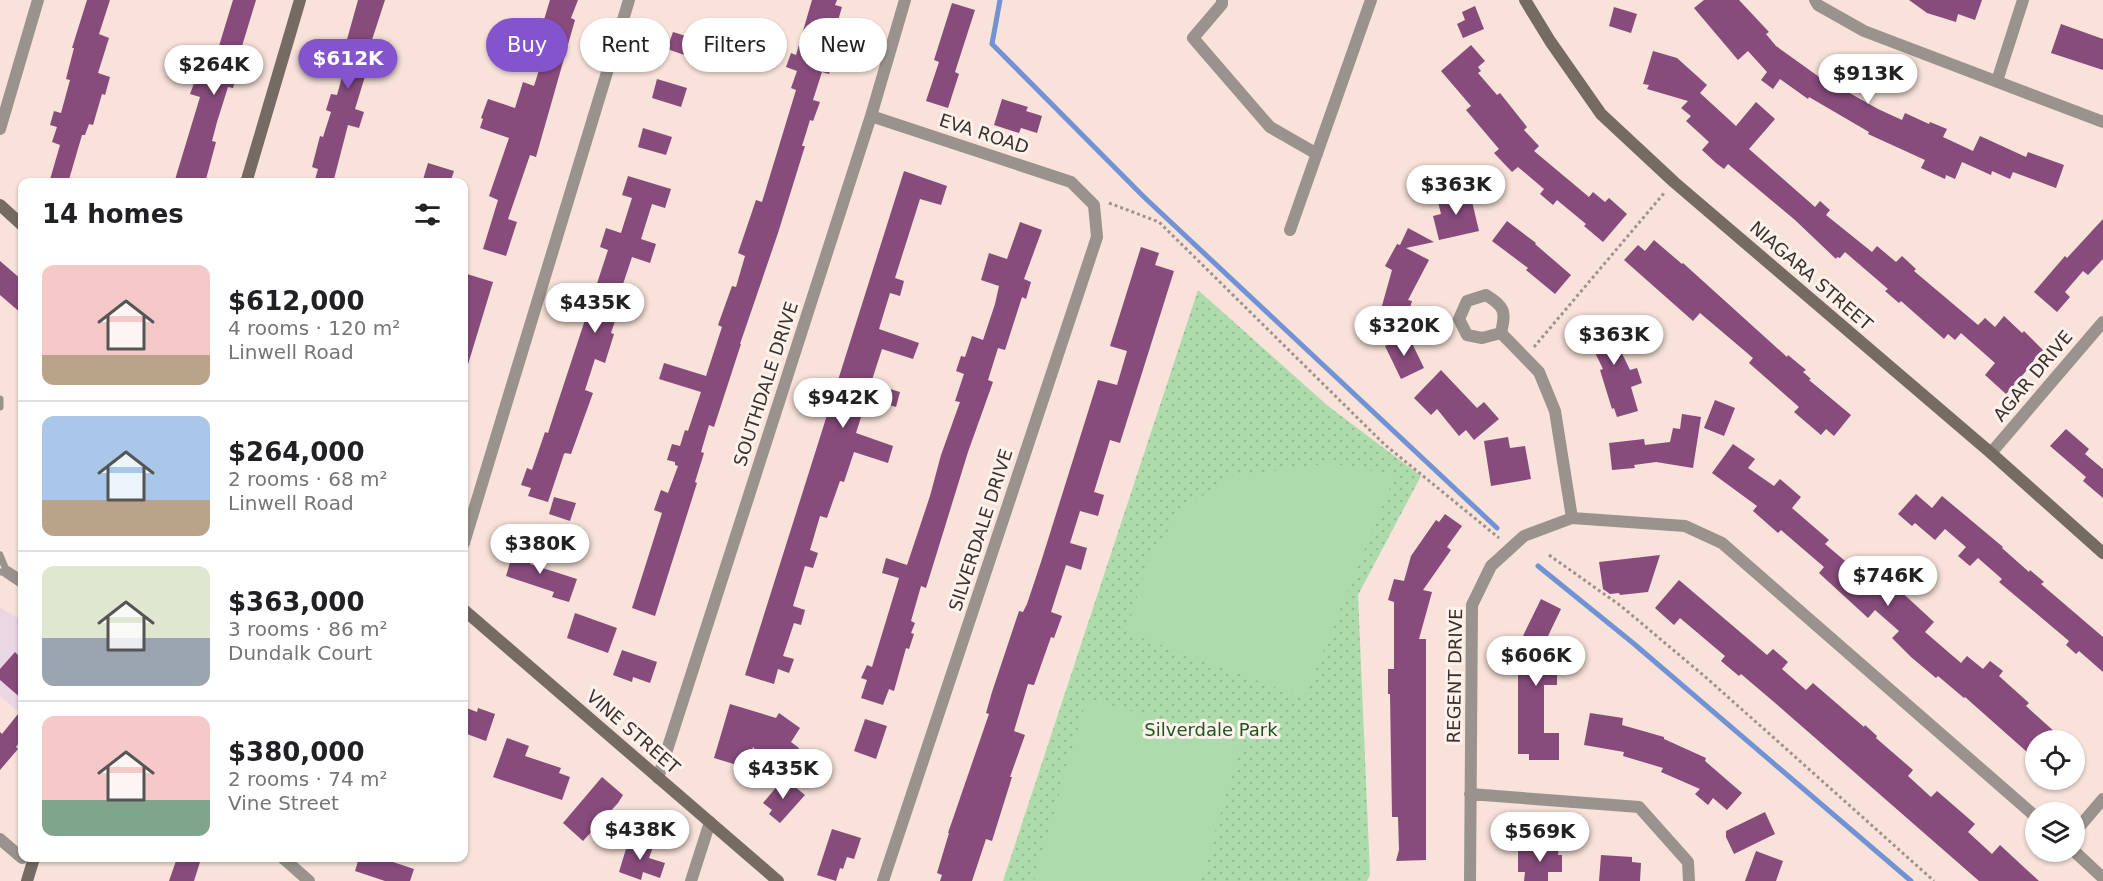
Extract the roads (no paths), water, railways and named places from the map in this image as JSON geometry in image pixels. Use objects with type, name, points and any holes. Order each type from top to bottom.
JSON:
[{"type":"main road","points":[[247,178],[300,0]]},
{"type":"main road","name":"NIAGARA STREET","points":[[1525,0],[1550,41],[1601,114],[1674,182],[1991,453],[2103,553]]},
{"type":"main road","points":[[0,205],[18,221]]},
{"type":"main road","name":"VINE STREET","points":[[468,613],[778,881]]},
{"type":"main road","points":[[27,881],[28,862]]},
{"type":"street","points":[[0,129],[38,0]]},
{"type":"street","points":[[468,530],[629,0]]},
{"type":"street","name":"SOUTHDALE DRIVE","points":[[658,778],[871,116],[905,0]]},
{"type":"street","points":[[1222,0],[1222,4],[1193,38],[1270,127],[1317,154]]},
{"type":"street","points":[[1290,230],[1371,0]]},
{"type":"street","points":[[1815,0],[1818,5],[1864,31],[2103,122]]},
{"type":"street","points":[[1997,81],[2023,0]]},
{"type":"street","name":"EVA ROAD","points":[[871,116],[1071,182],[1082,193]]},
{"type":"street","name":"SILVERDALE DRIVE","points":[[883,881],[1097,237],[1094,205],[1082,193]]},
{"type":"street","name":"AGAR DRIVE","points":[[1991,453],[2103,322]]},
{"type":"street","points":[[1501,333],[1539,372],[1555,411],[1572,518]]},
{"type":"street","name":"REGENT DRIVE","points":[[1470,881],[1472,605],[1491,566],[1511,547],[1524,536],[1572,518],[1685,526],[1722,543],[2025,807]]},
{"type":"street","points":[[3,572],[18,580]]},
{"type":"street","points":[[1470,794],[1639,807],[1688,862],[1689,881]]},
{"type":"street","points":[[2085,819],[2103,799]]},
{"type":"street","points":[[691,881],[710,822]]},
{"type":"street","points":[[0,839],[18,852]]},
{"type":"street","points":[[2085,861],[2103,878]]},
{"type":"street","points":[[288,862],[309,881]]},
{"type":"lane","points":[[0,399],[0,407]]},
{"type":"lane","points":[[0,555],[3,572]]},
{"type":"waterway","points":[[1000,0],[992,44],[1144,197],[1497,528]]},
{"type":"waterway","points":[[1538,566],[1633,643],[1911,881]]},
{"type":"park label","name":"Silverdale Park","points":[[1211,730]]}]
